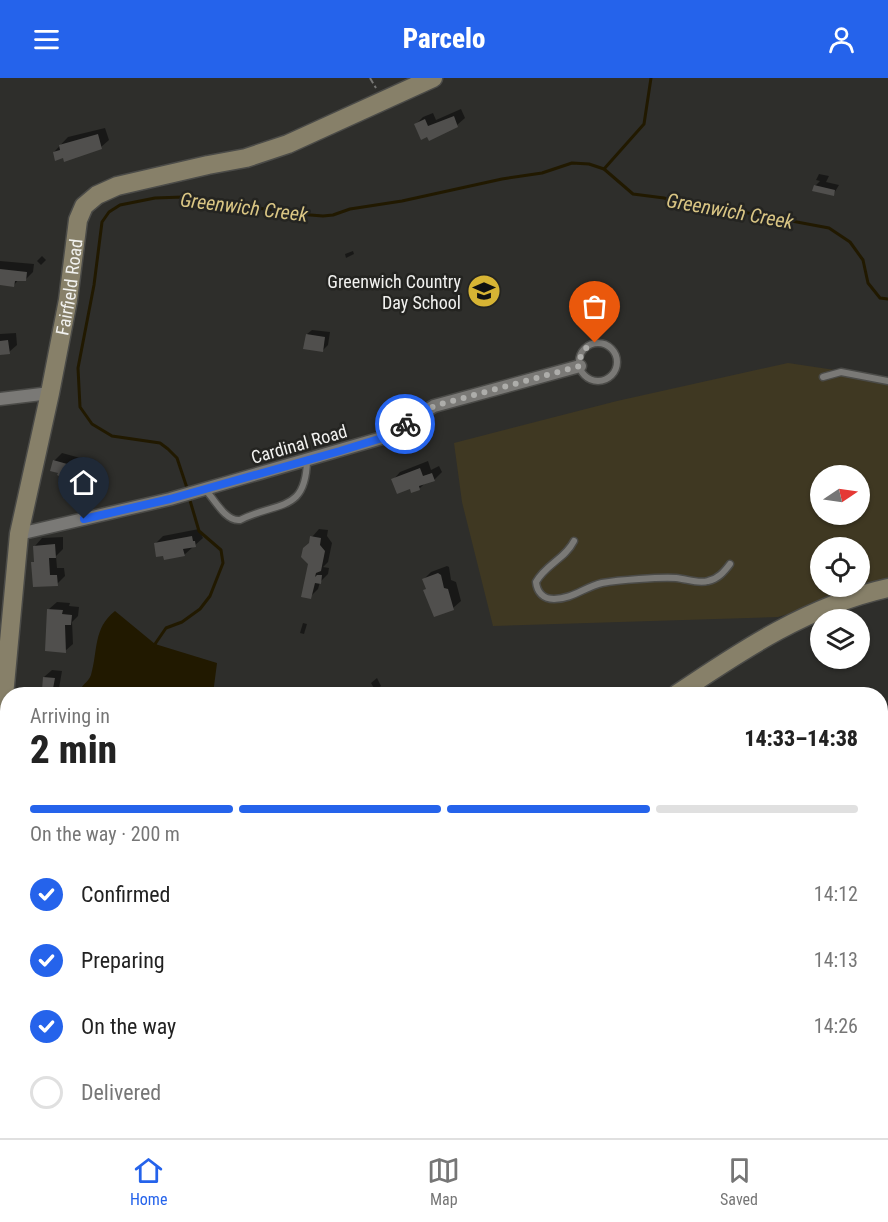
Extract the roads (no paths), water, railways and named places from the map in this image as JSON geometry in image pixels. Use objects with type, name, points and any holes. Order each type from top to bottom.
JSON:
[{"type":"street","name":"Fairfield Road","points":[[5,687],[19,534],[68,300],[78,220],[84,206],[97,195],[117,186],[246,158],[288,144],[433,78]]},
{"type":"street","name":"Cardinal Road","points":[[19,534],[194,492],[382,438],[434,406],[580,366]]},
{"type":"street","points":[[0,399],[50,393]]},
{"type":"street","points":[[688,687],[789,625],[848,599],[888,588]]},
{"type":"lane","points":[[595,343],[601,343],[612,349],[617,359],[617,366],[611,376],[599,381],[587,377],[580,366],[585,349],[595,343]]},
{"type":"lane","points":[[823,377],[841,372],[888,381]]},
{"type":"lane","points":[[194,492],[228,517],[235,521],[240,520],[294,500],[302,491],[307,460]]},
{"type":"lane","points":[[574,541],[564,556],[546,568],[536,582],[538,591],[544,597],[552,599],[573,596],[602,583],[663,578],[711,581],[721,575],[730,564]]},
{"type":"waterway","points":[[604,169],[644,124],[651,78]]},
{"type":"waterway","name":"Greenwich Creek","points":[[188,491],[177,458],[168,449],[160,443],[112,436],[92,424],[80,407],[78,368],[94,285],[102,222],[109,212],[120,205],[155,198],[183,197],[323,216],[502,179],[542,173],[572,163],[589,164],[604,169],[633,194],[664,198],[695,207],[743,212],[829,228],[850,242],[863,260],[868,283],[880,298],[888,299]]},
{"type":"waterway","name":"Greenwich Creek","points":[[156,647],[155,644],[166,628],[182,622],[200,609],[210,596],[223,563],[221,550],[199,531],[189,497]]},
{"type":"place","name":"Greenwich Country Day School","points":[[484,291]]}]
